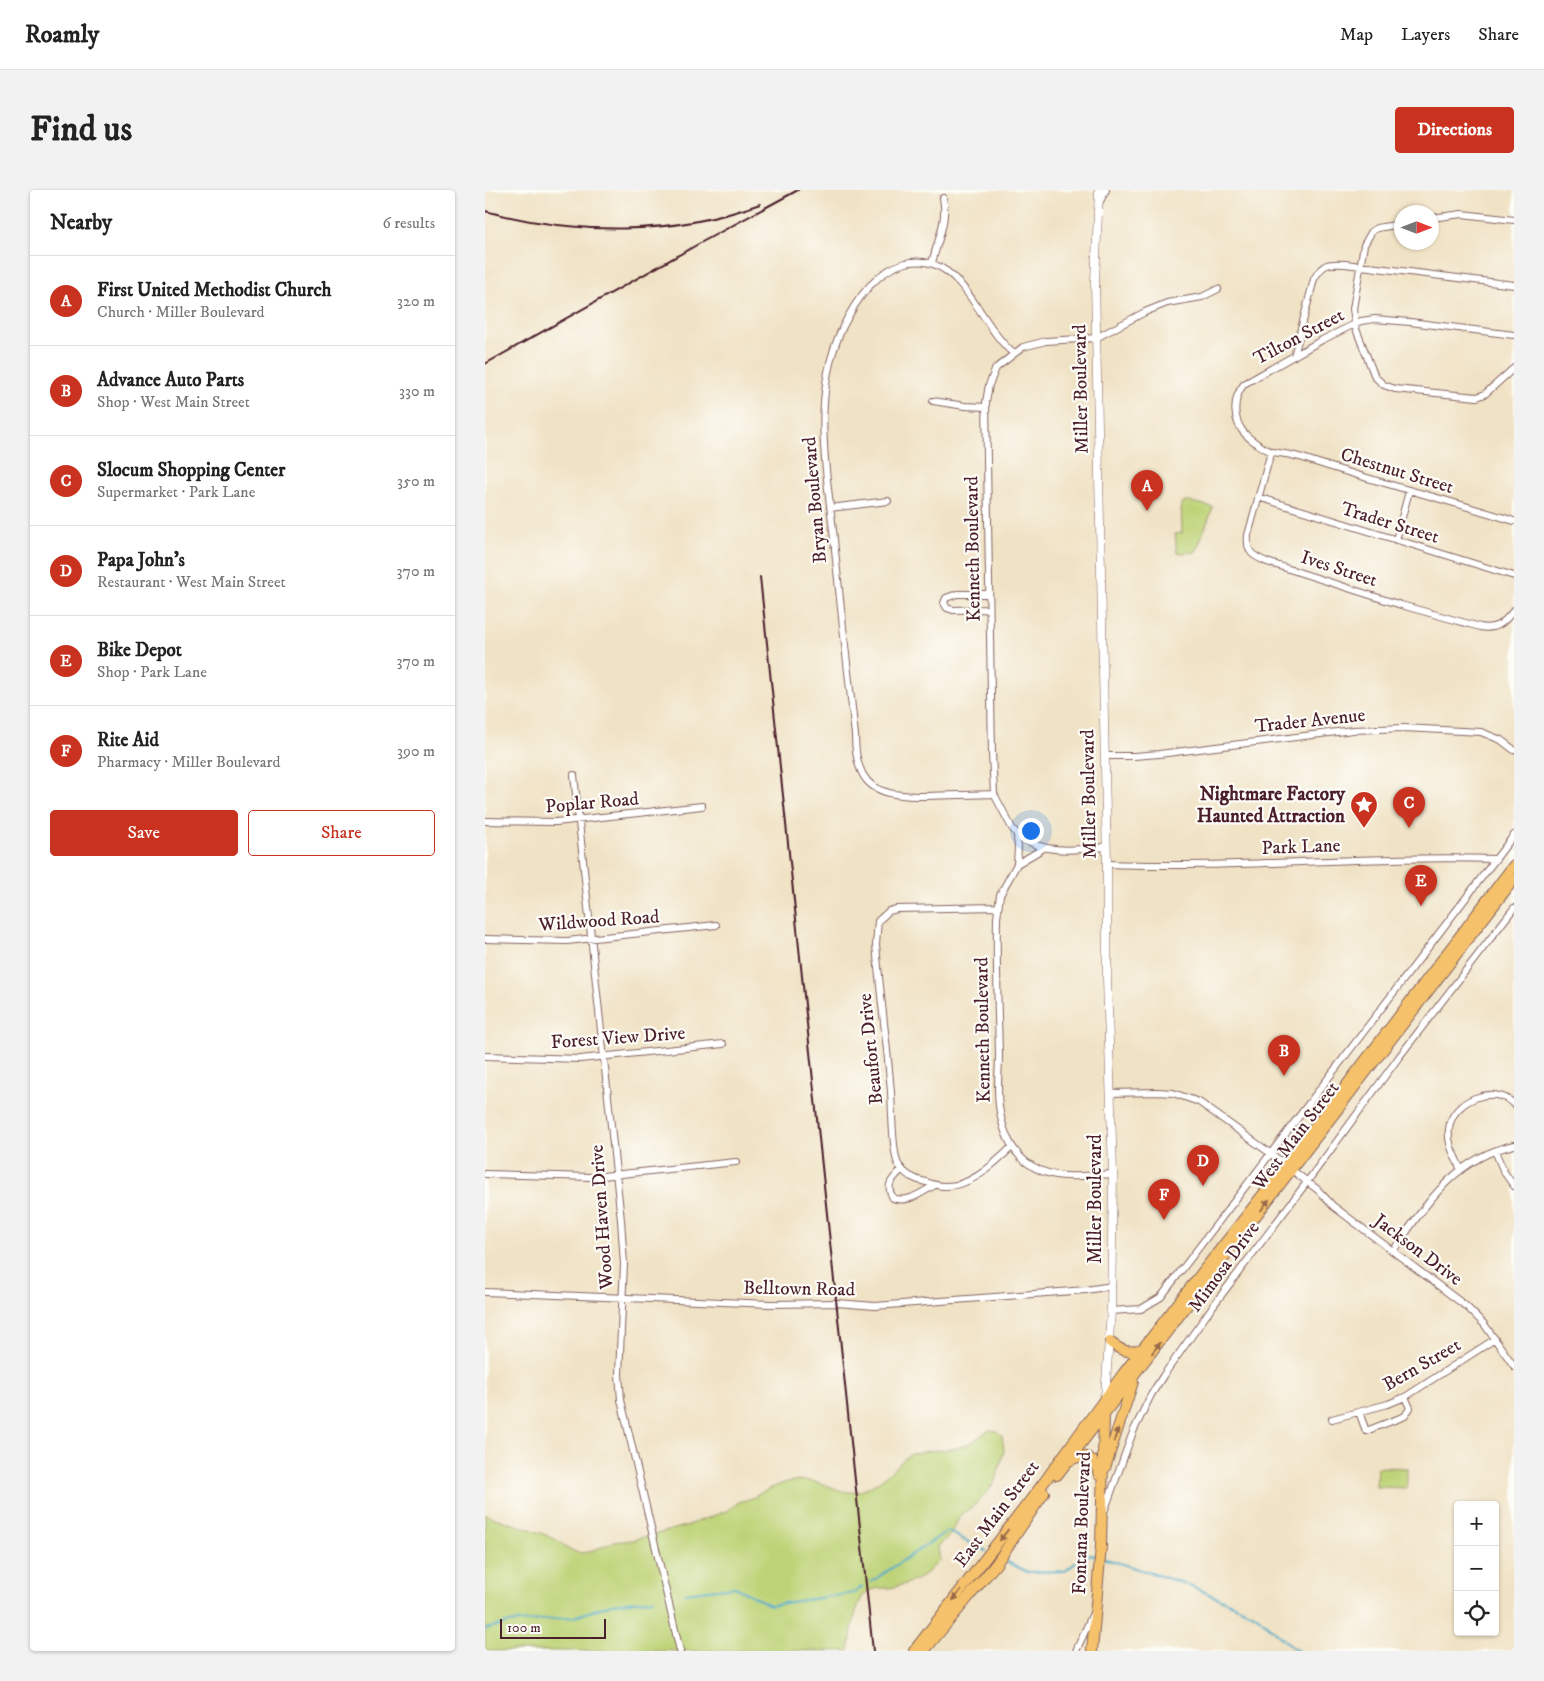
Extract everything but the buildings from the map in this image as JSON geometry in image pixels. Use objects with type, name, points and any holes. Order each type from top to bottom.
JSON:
[{"type":"main road","name":"West Main Street","points":[[1103,1414],[1135,1375],[1514,866]]},
{"type":"main road","name":"West Main Street","points":[[1105,1397],[1289,1168],[1514,879]]},
{"type":"main road","points":[[1110,1342],[1124,1352],[1142,1349]]},
{"type":"main road","points":[[1101,1481],[1135,1375]]},
{"type":"main road","name":"Fontana Boulevard","points":[[1092,1651],[1101,1546],[1101,1481],[1105,1397]]},
{"type":"main road","name":"East Main Street","points":[[914,1651],[1090,1420],[1105,1397]]},
{"type":"main road","name":"East Main Street","points":[[924,1651],[998,1560],[1044,1492],[1103,1414]]},
{"type":"main road","points":[[1068,1462],[1075,1457],[1089,1458],[1096,1464],[1101,1481]]},
{"type":"street","name":"Miller Boulevard","points":[[1099,190],[1096,263],[1096,338],[1107,864],[1107,978],[1113,1174],[1110,1342],[1105,1397]]},
{"type":"street","points":[[1099,203],[1106,190]]},
{"type":"street","points":[[943,198],[943,217],[932,263],[945,270],[957,281],[996,334],[1013,353]]},
{"type":"street","points":[[1439,217],[1462,214],[1514,220]]},
{"type":"street","points":[[1394,225],[1377,228],[1372,231],[1364,245],[1355,298],[1354,324],[1375,377],[1389,388],[1477,397],[1485,394],[1514,368]]},
{"type":"street","name":"Bryan Boulevard","points":[[932,263],[907,262],[880,276],[867,288],[840,333],[830,362],[824,399],[823,443],[855,747],[864,776],[877,790],[895,795],[994,794]]},
{"type":"street","points":[[1294,356],[1313,284],[1319,270],[1327,264],[1333,263],[1514,285]]},
{"type":"street","points":[[1096,338],[1145,312],[1167,303],[1202,297],[1218,289]]},
{"type":"street","name":"Tilton Street","points":[[1271,452],[1247,436],[1241,429],[1235,413],[1237,394],[1244,384],[1354,324],[1375,319],[1514,335]]},
{"type":"street","name":"Kenneth Boulevard","points":[[1096,338],[1039,342],[1023,347],[1013,353],[996,368],[987,393],[989,609],[994,794],[1012,828],[1025,841],[1044,848],[1061,850],[1106,847]]},
{"type":"street","points":[[933,401],[987,407]]},
{"type":"street","name":"Chestnut Street","points":[[1271,452],[1302,458],[1514,521]]},
{"type":"street","name":"Ives Street","points":[[1271,452],[1248,535],[1247,545],[1251,553],[1258,558],[1366,594],[1487,628],[1498,626],[1514,610]]},
{"type":"street","points":[[1396,540],[1409,491]]},
{"type":"street","name":"Trader Street","points":[[1258,498],[1514,576]]},
{"type":"street","points":[[830,508],[888,501]]},
{"type":"street","points":[[989,594],[952,595],[946,598],[944,603],[947,608],[953,610],[989,609]]},
{"type":"street","name":"Trader Avenue","points":[[1105,756],[1159,754],[1353,730],[1404,728],[1481,732],[1501,740],[1514,750]]},
{"type":"street","name":"Wood Haven Drive","points":[[575,775],[622,1233],[624,1264],[619,1374],[623,1413],[680,1651]]},
{"type":"street","name":"Poplar Road","points":[[485,821],[547,823],[702,806]]},
{"type":"street","name":"Kenneth Boulevard","points":[[1017,834],[1017,864],[1000,895],[996,937],[999,1112],[1012,1147],[1025,1162],[1052,1175],[1073,1178],[1086,1175],[1113,1174]]},
{"type":"street","points":[[1111,1311],[1141,1309],[1161,1297],[1514,835]]},
{"type":"street","points":[[1017,864],[1044,848]]},
{"type":"street","name":"Park Lane","points":[[1107,864],[1218,864],[1438,858],[1496,859]]},
{"type":"street","name":"Beaufort Drive","points":[[902,1169],[895,1157],[891,1090],[876,944],[878,921],[889,911],[897,909],[998,907]]},
{"type":"street","name":"Mimosa Drive","points":[[1101,1520],[1125,1450],[1151,1395],[1259,1245],[1393,1065],[1514,908]]},
{"type":"street","name":"Wildwood Road","points":[[485,939],[548,942],[715,925]]},
{"type":"street","name":"Forest View Drive","points":[[485,1056],[580,1059],[723,1044]]},
{"type":"street","name":"Jackson Drive","points":[[1110,1093],[1173,1093],[1191,1098],[1211,1109],[1307,1182],[1333,1206],[1467,1307],[1484,1324],[1514,1366]]},
{"type":"street","points":[[1461,1170],[1449,1144],[1449,1128],[1452,1115],[1472,1099],[1483,1096],[1496,1095],[1510,1099],[1514,1104]]},
{"type":"street","points":[[1393,1251],[1433,1196],[1449,1179],[1477,1159],[1514,1145]]},
{"type":"street","points":[[936,1184],[907,1200],[900,1201],[893,1198],[889,1190],[889,1185],[902,1169],[916,1179],[936,1184],[943,1186],[969,1181],[988,1169],[1012,1147]]},
{"type":"street","points":[[1495,1151],[1504,1172],[1514,1186]]},
{"type":"street","points":[[485,1174],[568,1178],[616,1175],[735,1162]]},
{"type":"street","name":"Belltown Road","points":[[485,1292],[770,1304],[837,1303],[875,1306],[1086,1290],[1112,1286]]},
{"type":"street","name":"Bern Street","points":[[1332,1419],[1388,1404],[1405,1396],[1495,1339]]},
{"type":"street","points":[[1359,1412],[1365,1431],[1405,1416],[1410,1408],[1405,1396]]},
{"type":"street","points":[[1076,1651],[1096,1606]]},
{"type":"green space","points":[[1187,501],[1213,507],[1196,552],[1177,553],[1175,534],[1182,533],[1181,504]]},
{"type":"green space","points":[[989,1430],[997,1431],[1002,1436],[1004,1451],[996,1480],[972,1508],[962,1513],[950,1535],[938,1547],[940,1560],[928,1572],[912,1582],[888,1588],[873,1589],[863,1595],[854,1618],[849,1651],[485,1651],[485,1514],[553,1538],[567,1549],[582,1553],[589,1552],[613,1542],[633,1540],[686,1526],[726,1511],[739,1502],[789,1482],[813,1481],[846,1492],[866,1489],[888,1474],[906,1457],[920,1452],[963,1446]]},
{"type":"green space","points":[[1377,1467],[1407,1468],[1407,1488],[1376,1487]]},
{"type":"waterway","points":[[871,1582],[947,1531],[986,1551]]},
{"type":"waterway","points":[[1003,1560],[1028,1572],[1065,1571],[1087,1554],[1096,1556]]},
{"type":"waterway","points":[[1103,1558],[1189,1585],[1256,1615],[1298,1651]]},
{"type":"waterway","points":[[684,1593],[735,1587],[770,1605],[854,1593],[862,1587]]},
{"type":"waterway","points":[[485,1629],[509,1623],[574,1617],[612,1604],[654,1599]]},
{"type":"railway","points":[[485,364],[798,190]]},
{"type":"railway","points":[[485,211],[553,225],[623,228],[658,227],[693,222],[760,204]]},
{"type":"railway","points":[[760,577],[873,1651]]},
{"type":"place","name":"First United Methodist Church","points":[[1147,511]]},
{"type":"place","name":"Slocum Shopping Center","points":[[1409,828]]},
{"type":"place","name":"Nightmare Factory Haunted Attraction","points":[[1364,829]]},
{"type":"place","name":"Bike Depot","points":[[1421,906]]},
{"type":"place","name":"Advance Auto Parts","points":[[1284,1076]]},
{"type":"place","name":"Papa John's","points":[[1203,1186]]},
{"type":"place","name":"Rite Aid","points":[[1164,1220]]}]
